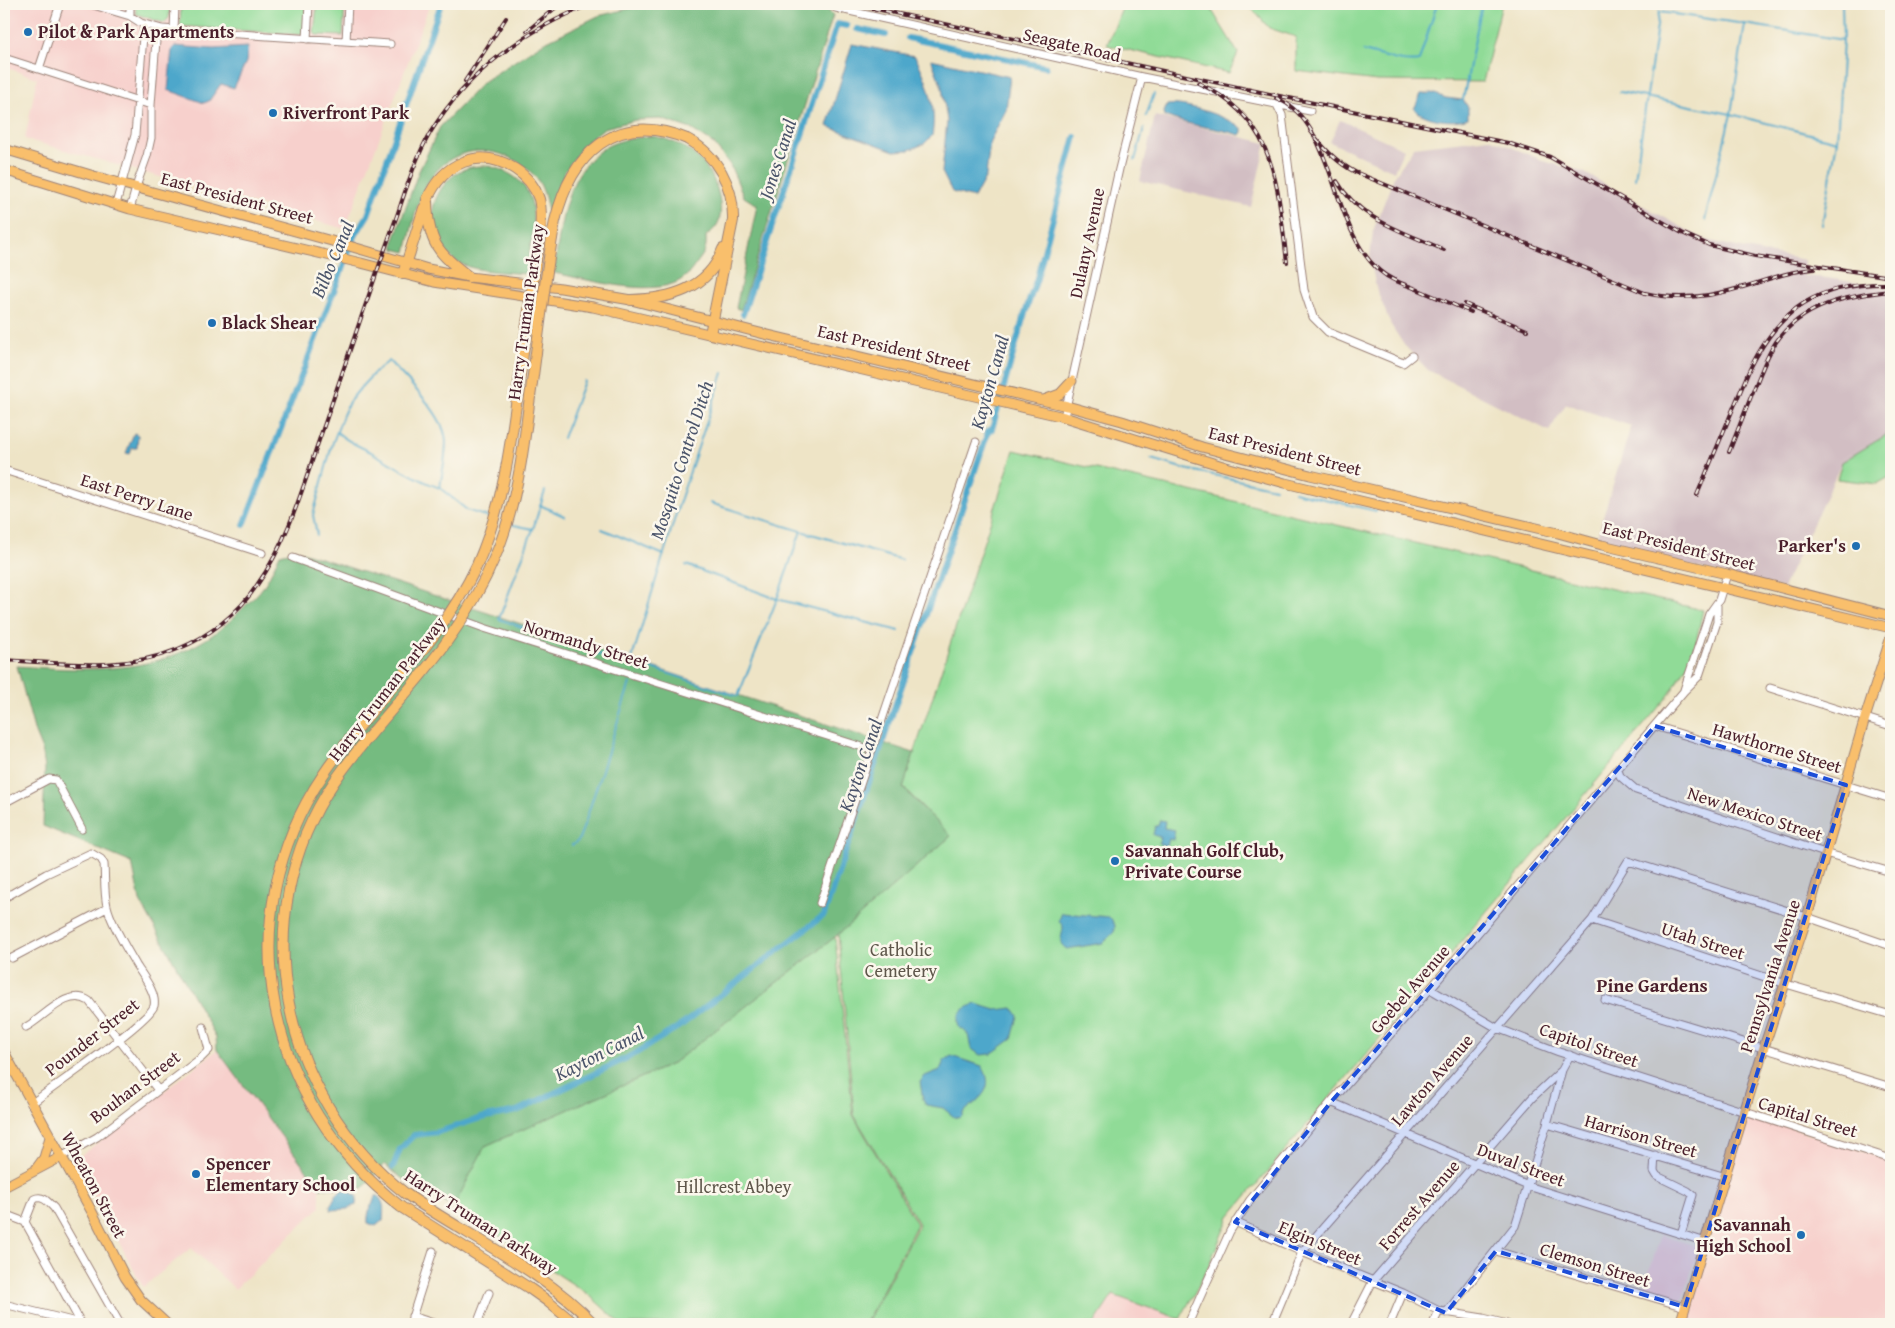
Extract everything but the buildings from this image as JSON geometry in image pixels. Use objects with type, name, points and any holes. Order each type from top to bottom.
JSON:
[{"type":"highway","name":"Harry Truman Parkway","points":[[594,1324],[571,1302],[536,1277],[406,1194],[374,1167],[345,1134],[318,1090],[298,1042],[287,992],[283,949],[287,905],[296,862],[312,821],[333,783],[443,647],[475,598],[497,552],[520,468],[555,221],[561,199],[570,178],[590,151],[604,141],[619,134],[652,129],[669,132],[687,139],[702,149],[722,173],[732,198],[733,220]]},
{"type":"highway","name":"Harry Truman Parkway","points":[[403,274],[433,187],[444,174],[459,164],[479,158],[495,160],[519,171],[534,188],[541,210],[540,234],[504,480],[484,547],[456,603],[424,650],[335,757],[310,795],[300,816],[286,851],[278,880],[271,926],[270,949],[273,994],[279,1025],[290,1061],[306,1096],[321,1122],[349,1160],[376,1187],[401,1207],[529,1288],[552,1304],[575,1324]]},
{"type":"highway","points":[[427,200],[428,222],[436,246],[449,262],[469,277]]},
{"type":"highway","points":[[631,300],[665,298],[697,283],[710,271],[720,256],[733,220]]},
{"type":"highway","points":[[710,334],[733,220]]},
{"type":"main road","name":"East President Street","points":[[4,149],[136,188],[407,263],[469,277],[561,288],[631,300],[1044,400],[1122,421],[1202,447],[1310,475],[1558,532],[1602,545],[1727,574],[1891,616]]},
{"type":"main road","name":"East President Street","points":[[4,170],[130,209],[460,288],[593,307],[1064,417],[1285,483],[1891,628]]},
{"type":"main road","points":[[1044,400],[1060,394],[1072,381]]},
{"type":"main road","points":[[1150,444],[1189,452],[1198,451],[1202,447]]},
{"type":"main road","name":"Pennsylvania Avenue","points":[[1680,1324],[1764,1047],[1786,984],[1891,637]]},
{"type":"main road","name":"Wheaton Street","points":[[4,1052],[92,1212],[118,1266],[141,1300],[163,1323]]},
{"type":"main road","points":[[36,1170],[44,1158],[50,1138]]},
{"type":"main road","name":"Bouhan Street","points":[[4,1187],[61,1157]]},
{"type":"street","points":[[39,69],[60,4]]},
{"type":"street","points":[[90,4],[130,16],[144,24],[157,28],[390,44]]},
{"type":"street","points":[[130,4],[130,16]]},
{"type":"street","points":[[174,30],[175,4]]},
{"type":"street","points":[[307,39],[310,4]]},
{"type":"street","points":[[346,42],[348,4]]},
{"type":"street","name":"Seagate Road","points":[[828,4],[836,8],[1142,77],[1310,111]]},
{"type":"street","points":[[116,204],[134,143],[139,102],[144,24]]},
{"type":"street","points":[[130,209],[151,138],[150,105],[157,28]]},
{"type":"street","points":[[4,58],[150,105]]},
{"type":"street","name":"Dulany Avenue","points":[[1064,417],[1117,178],[1142,77]]},
{"type":"street","points":[[1277,105],[1282,115],[1304,290],[1313,317],[1328,332],[1402,363],[1412,356]]},
{"type":"street","points":[[820,904],[976,442]]},
{"type":"street","name":"East Perry Lane","points":[[4,470],[262,554]]},
{"type":"street","name":"Normandy Street","points":[[293,558],[484,628],[872,750]]},
{"type":"street","name":"Goebel Avenue","points":[[1188,1324],[1235,1222],[1250,1200],[1331,1102],[1684,691],[1699,676],[1717,622],[1717,604],[1727,574]]},
{"type":"street","points":[[1770,688],[1891,726]]},
{"type":"street","name":"Hawthorne Street","points":[[1655,726],[1891,799]]},
{"type":"street","name":"New Mexico Street","points":[[1618,770],[1620,776],[1636,790],[1825,853],[1891,872]]},
{"type":"street","points":[[4,803],[49,779],[56,780],[82,829]]},
{"type":"street","name":"Pounder Street","points":[[4,898],[46,874],[91,853],[101,859],[104,864],[107,908],[152,994],[154,1002],[153,1008],[148,1015],[132,1030],[32,1104]]},
{"type":"street","name":"Lawton Avenue","points":[[1272,1324],[1302,1252],[1592,920],[1628,861],[1806,916]]},
{"type":"street","points":[[12,958],[107,908]]},
{"type":"street","points":[[1806,916],[1891,946]]},
{"type":"street","name":"Utah Street","points":[[1592,920],[1786,984],[1891,1015]]},
{"type":"street","name":"Capitol Street","points":[[1430,989],[1497,1028],[1570,1056],[1745,1113]]},
{"type":"street","points":[[26,1028],[68,997],[83,997],[89,1001],[158,1090]]},
{"type":"street","points":[[1605,1000],[1891,1087]]},
{"type":"street","name":"Bouhan Street","points":[[61,1157],[97,1137],[209,1050],[203,1027]]},
{"type":"street","points":[[1433,1324],[1515,1226],[1562,1070],[1570,1056]]},
{"type":"street","name":"Forrest Avenue","points":[[1351,1324],[1373,1281],[1532,1098],[1562,1070]]},
{"type":"street","name":"Duval Street","points":[[1331,1102],[1528,1186],[1706,1242]]},
{"type":"street","name":"Capital Street","points":[[1745,1113],[1891,1158]]},
{"type":"street","name":"Harrison Street","points":[[1547,1124],[1726,1177]]},
{"type":"street","points":[[1655,1156],[1654,1171],[1657,1176],[1688,1190],[1693,1195],[1681,1234]]},
{"type":"street","points":[[25,1222],[34,1199],[38,1197],[43,1198],[54,1208],[85,1259],[120,1324]]},
{"type":"street","points":[[4,1214],[25,1222],[84,1324]]},
{"type":"street","name":"Elgin Street","points":[[1235,1222],[1302,1252],[1403,1293],[1443,1312],[1507,1324]]},
{"type":"street","points":[[410,1324],[433,1251]]},
{"type":"street","name":"Clemson Street","points":[[1496,1251],[1685,1307]]},
{"type":"street","points":[[477,1324],[489,1293]]},
{"type":"street","points":[[1390,1324],[1403,1293]]},
{"type":"street","points":[[4,1304],[84,1324]]},
{"type":"street","points":[[412,1316],[436,1324]]},
{"type":"highlighted area","points":[[1655,726],[1846,785],[1685,1307],[1496,1251],[1446,1313],[1235,1222],[1331,1102]]},
{"type":"shaded area","points":[[4,4],[430,4],[345,229],[25,139],[37,78],[4,67]]},
{"type":"shaded area","points":[[1155,116],[1266,143],[1251,207],[1140,181]]},
{"type":"shaded area","points":[[1340,120],[1404,149],[1394,171],[1330,142]]},
{"type":"shaded area","points":[[1489,138],[1547,162],[1583,172],[1703,239],[1805,260],[1804,276],[1891,288],[1891,433],[1842,462],[1783,588],[1595,543],[1631,426],[1566,404],[1549,431],[1428,370],[1404,345],[1391,325],[1376,288],[1370,257],[1373,231],[1394,177],[1414,147]]},
{"type":"shaded area","name":"Spencer Elementary School","points":[[217,1050],[320,1188],[320,1207],[235,1289],[191,1248],[143,1287],[75,1160]]},
{"type":"shaded area","name":"Savannah High School","points":[[1745,1113],[1891,1160],[1891,1324],[1687,1324]]},
{"type":"shaded area","points":[[1661,1235],[1699,1247],[1682,1301],[1643,1289]]},
{"type":"shaded area","points":[[1113,1295],[1180,1319],[1177,1324],[1094,1324]]},
{"type":"green space","points":[[135,4],[170,4],[169,18],[164,23],[136,14]]},
{"type":"green space","points":[[181,4],[307,4],[306,30],[303,35],[180,26]]},
{"type":"green space","points":[[317,4],[345,4],[343,36],[316,35],[314,33]]},
{"type":"green space","points":[[648,4],[821,4],[833,15],[741,310],[736,308],[757,205],[744,197],[730,165],[714,144],[691,129],[661,119],[636,120],[604,128],[583,145],[564,173],[548,212],[544,195],[537,179],[520,163],[488,151],[466,153],[455,157],[439,168],[422,193],[406,252],[394,249],[394,240],[418,173],[440,127],[483,82],[541,44],[598,16]]},
{"type":"green space","points":[[1124,4],[1208,4],[1238,53],[1229,73],[1107,45]]},
{"type":"green space","points":[[1248,4],[1502,4],[1483,82],[1377,81],[1296,71],[1296,37],[1269,28]]},
{"type":"green space","points":[[652,136],[677,144],[698,157],[706,166],[717,189],[721,211],[720,217],[716,226],[706,236],[705,249],[701,257],[686,276],[674,283],[659,287],[623,286],[554,273],[566,205],[572,188],[590,159],[610,145],[628,139]]},
{"type":"green space","points":[[488,166],[507,173],[521,182],[529,194],[533,223],[526,274],[484,270],[468,267],[457,262],[445,250],[433,227],[433,208],[445,184],[457,173],[465,169]]},
{"type":"green space","points":[[1891,432],[1891,476],[1877,484],[1837,479],[1842,462]]},
{"type":"green space","name":"Catholic Cemetery","points":[[1014,450],[1703,610],[1693,656],[1669,695],[1229,1217],[1206,1272],[1180,1319],[1113,1295],[1094,1324],[866,1324],[919,1224],[854,1115],[838,934],[951,836],[903,787]]},
{"type":"green space","points":[[296,550],[914,753],[903,788],[951,836],[835,937],[672,1064],[485,1146],[454,1206],[417,1188],[385,1164],[363,1188],[320,1188],[217,1050],[216,1037],[140,901],[132,863],[43,826],[45,768],[42,750],[35,733],[17,666],[78,669],[137,665],[165,658],[192,647],[217,632],[257,595],[267,581],[280,554]]},
{"type":"green space","name":"Hillcrest Abbey","points":[[835,937],[853,1115],[917,1224],[865,1324],[621,1324],[588,1294],[454,1206],[485,1146],[672,1064]]},
{"type":"water","points":[[852,44],[915,56],[924,75],[932,105],[932,136],[924,144],[909,150],[894,151],[827,126]]},
{"type":"water","points":[[175,46],[213,49],[248,47],[246,62],[234,88],[221,84],[209,101],[204,103],[168,90],[172,49]]},
{"type":"water","points":[[931,59],[1010,77],[1006,110],[990,141],[986,176],[974,198],[952,192],[942,172],[947,121],[942,87]]},
{"type":"water","points":[[1432,93],[1446,98],[1463,100],[1468,107],[1468,118],[1455,121],[1440,120],[1425,116],[1414,109],[1421,94]]},
{"type":"water","points":[[1167,105],[1195,108],[1216,115],[1242,128],[1242,132],[1240,135],[1165,116],[1164,112]]},
{"type":"water","points":[[134,433],[138,435],[137,448],[132,448],[130,454],[126,453]]},
{"type":"water","points":[[1160,820],[1165,821],[1164,828],[1175,830],[1173,840],[1169,839],[1167,846],[1159,844],[1160,837],[1153,835],[1155,826],[1158,826]]},
{"type":"water","points":[[1062,913],[1109,917],[1115,925],[1114,932],[1103,943],[1067,949],[1061,942],[1063,927],[1059,920]]},
{"type":"water","points":[[976,1004],[996,1010],[1013,1008],[1018,1016],[1012,1039],[991,1054],[980,1055],[972,1049],[968,1034],[959,1027],[959,1015],[968,1007]]},
{"type":"water","points":[[951,1056],[982,1066],[986,1074],[987,1088],[960,1118],[954,1117],[943,1108],[926,1105],[920,1082],[925,1076],[940,1070],[944,1061]]},
{"type":"water","points":[[342,1190],[349,1191],[357,1196],[356,1205],[347,1209],[331,1210],[330,1206],[336,1195]]},
{"type":"water","points":[[377,1195],[383,1203],[384,1213],[383,1220],[376,1226],[368,1223],[368,1215]]},
{"type":"waterway","name":"Bilbo Canal","points":[[244,525],[355,236],[368,215],[441,4]]},
{"type":"waterway","points":[[1363,51],[1398,60],[1419,61],[1437,4]]},
{"type":"waterway","points":[[1463,100],[1482,4]]},
{"type":"waterway","name":"Mosquito Control Ditch","points":[[1822,225],[1837,141],[1843,40],[1842,4]]},
{"type":"waterway","name":"Mosquito Control Ditch","points":[[1635,179],[1659,12],[1843,40]]},
{"type":"waterway","name":"Jones Canal","points":[[743,314],[837,24],[847,26]]},
{"type":"waterway","name":"Mosquito Control Ditch","points":[[1705,220],[1731,114],[1745,24]]},
{"type":"waterway","name":"Jones Canal","points":[[857,29],[886,35]]},
{"type":"waterway","name":"Jones Canal","points":[[908,38],[1046,67]]},
{"type":"waterway","name":"Mosquito Control Ditch","points":[[1620,92],[1731,114],[1837,141]]},
{"type":"waterway","points":[[1146,116],[1154,94]]},
{"type":"waterway","points":[[1135,160],[1144,128]]},
{"type":"waterway","name":"Kayton Canal","points":[[393,1167],[400,1149],[414,1135],[438,1132],[481,1118],[517,1111],[633,1055],[683,1024],[824,915],[988,432],[992,429],[1023,319],[1037,278],[1075,137]]},
{"type":"waterway","points":[[317,535],[313,515],[332,445],[343,415],[349,402],[362,386],[389,361],[424,398],[444,431],[446,448],[440,488],[413,476],[338,433]]},
{"type":"waterway","name":"Mosquito Control Ditch","points":[[509,524],[533,529],[499,619],[630,665],[679,504],[723,373]]},
{"type":"waterway","points":[[563,438],[584,381]]},
{"type":"waterway","points":[[1151,459],[1185,469],[1275,488]]},
{"type":"waterway","points":[[440,488],[467,510],[491,518]]},
{"type":"waterway","points":[[533,529],[545,491]]},
{"type":"waterway","points":[[1294,492],[1376,511]]},
{"type":"waterway","name":"Mosquito Control Ditch","points":[[710,503],[801,531],[777,599],[899,631]]},
{"type":"waterway","points":[[540,505],[564,516]]},
{"type":"waterway","name":"Mosquito Control Ditch","points":[[602,529],[664,555]]},
{"type":"waterway","name":"Mosquito Control Ditch","points":[[801,531],[902,560]]},
{"type":"waterway","name":"Mosquito Control Ditch","points":[[649,667],[738,696],[777,599],[686,565]]},
{"type":"waterway","name":"Mosquito Control Ditch","points":[[572,845],[578,841],[585,823],[630,683]]},
{"type":"railway","points":[[527,31],[560,4]]},
{"type":"railway","points":[[4,660],[92,664],[135,661],[157,656],[189,644],[211,631],[232,614],[250,595],[285,536],[410,177],[430,133],[462,91],[500,55],[544,26],[592,4]]},
{"type":"railway","points":[[853,4],[1265,93],[1508,143],[1550,157],[1682,233],[1709,245],[1755,256],[1891,277]]},
{"type":"railway","points":[[465,81],[506,18]]},
{"type":"railway","points":[[1198,83],[1224,98],[1244,116],[1259,136],[1269,158],[1276,182],[1287,262]]},
{"type":"railway","points":[[1276,98],[1296,111],[1311,129],[1322,152],[1351,230],[1364,253],[1380,271],[1388,277],[1471,312]]},
{"type":"railway","points":[[1310,130],[1330,154],[1355,172],[1645,293],[1670,297],[1694,297],[1731,290],[1787,274],[1814,269]]},
{"type":"railway","points":[[1337,181],[1346,194],[1370,215],[1399,231],[1444,250]]},
{"type":"railway","points":[[1697,495],[1748,373],[1773,331],[1788,315],[1804,303],[1822,294],[1843,288],[1891,284]]},
{"type":"railway","points":[[1729,452],[1767,357],[1787,329],[1799,319],[1827,304],[1859,295],[1891,291]]},
{"type":"railway","points":[[1465,304],[1527,330]]},
{"type":"place","name":"Pilot & Park Apartments","points":[[28,32]]},
{"type":"place","name":"Riverfront Park","points":[[273,113]]},
{"type":"place","name":"Black Shear","points":[[212,323]]},
{"type":"place","name":"Parker's","points":[[1856,546]]},
{"type":"place","name":"Savannah Golf Club, Private Course","points":[[1115,861]]},
{"type":"place","name":"Spencer Elementary School","points":[[196,1174]]},
{"type":"place","name":"Savannah High School","points":[[1801,1235]]},
{"type":"district","name":"Pine Gardens","points":[[1652,985]]}]
